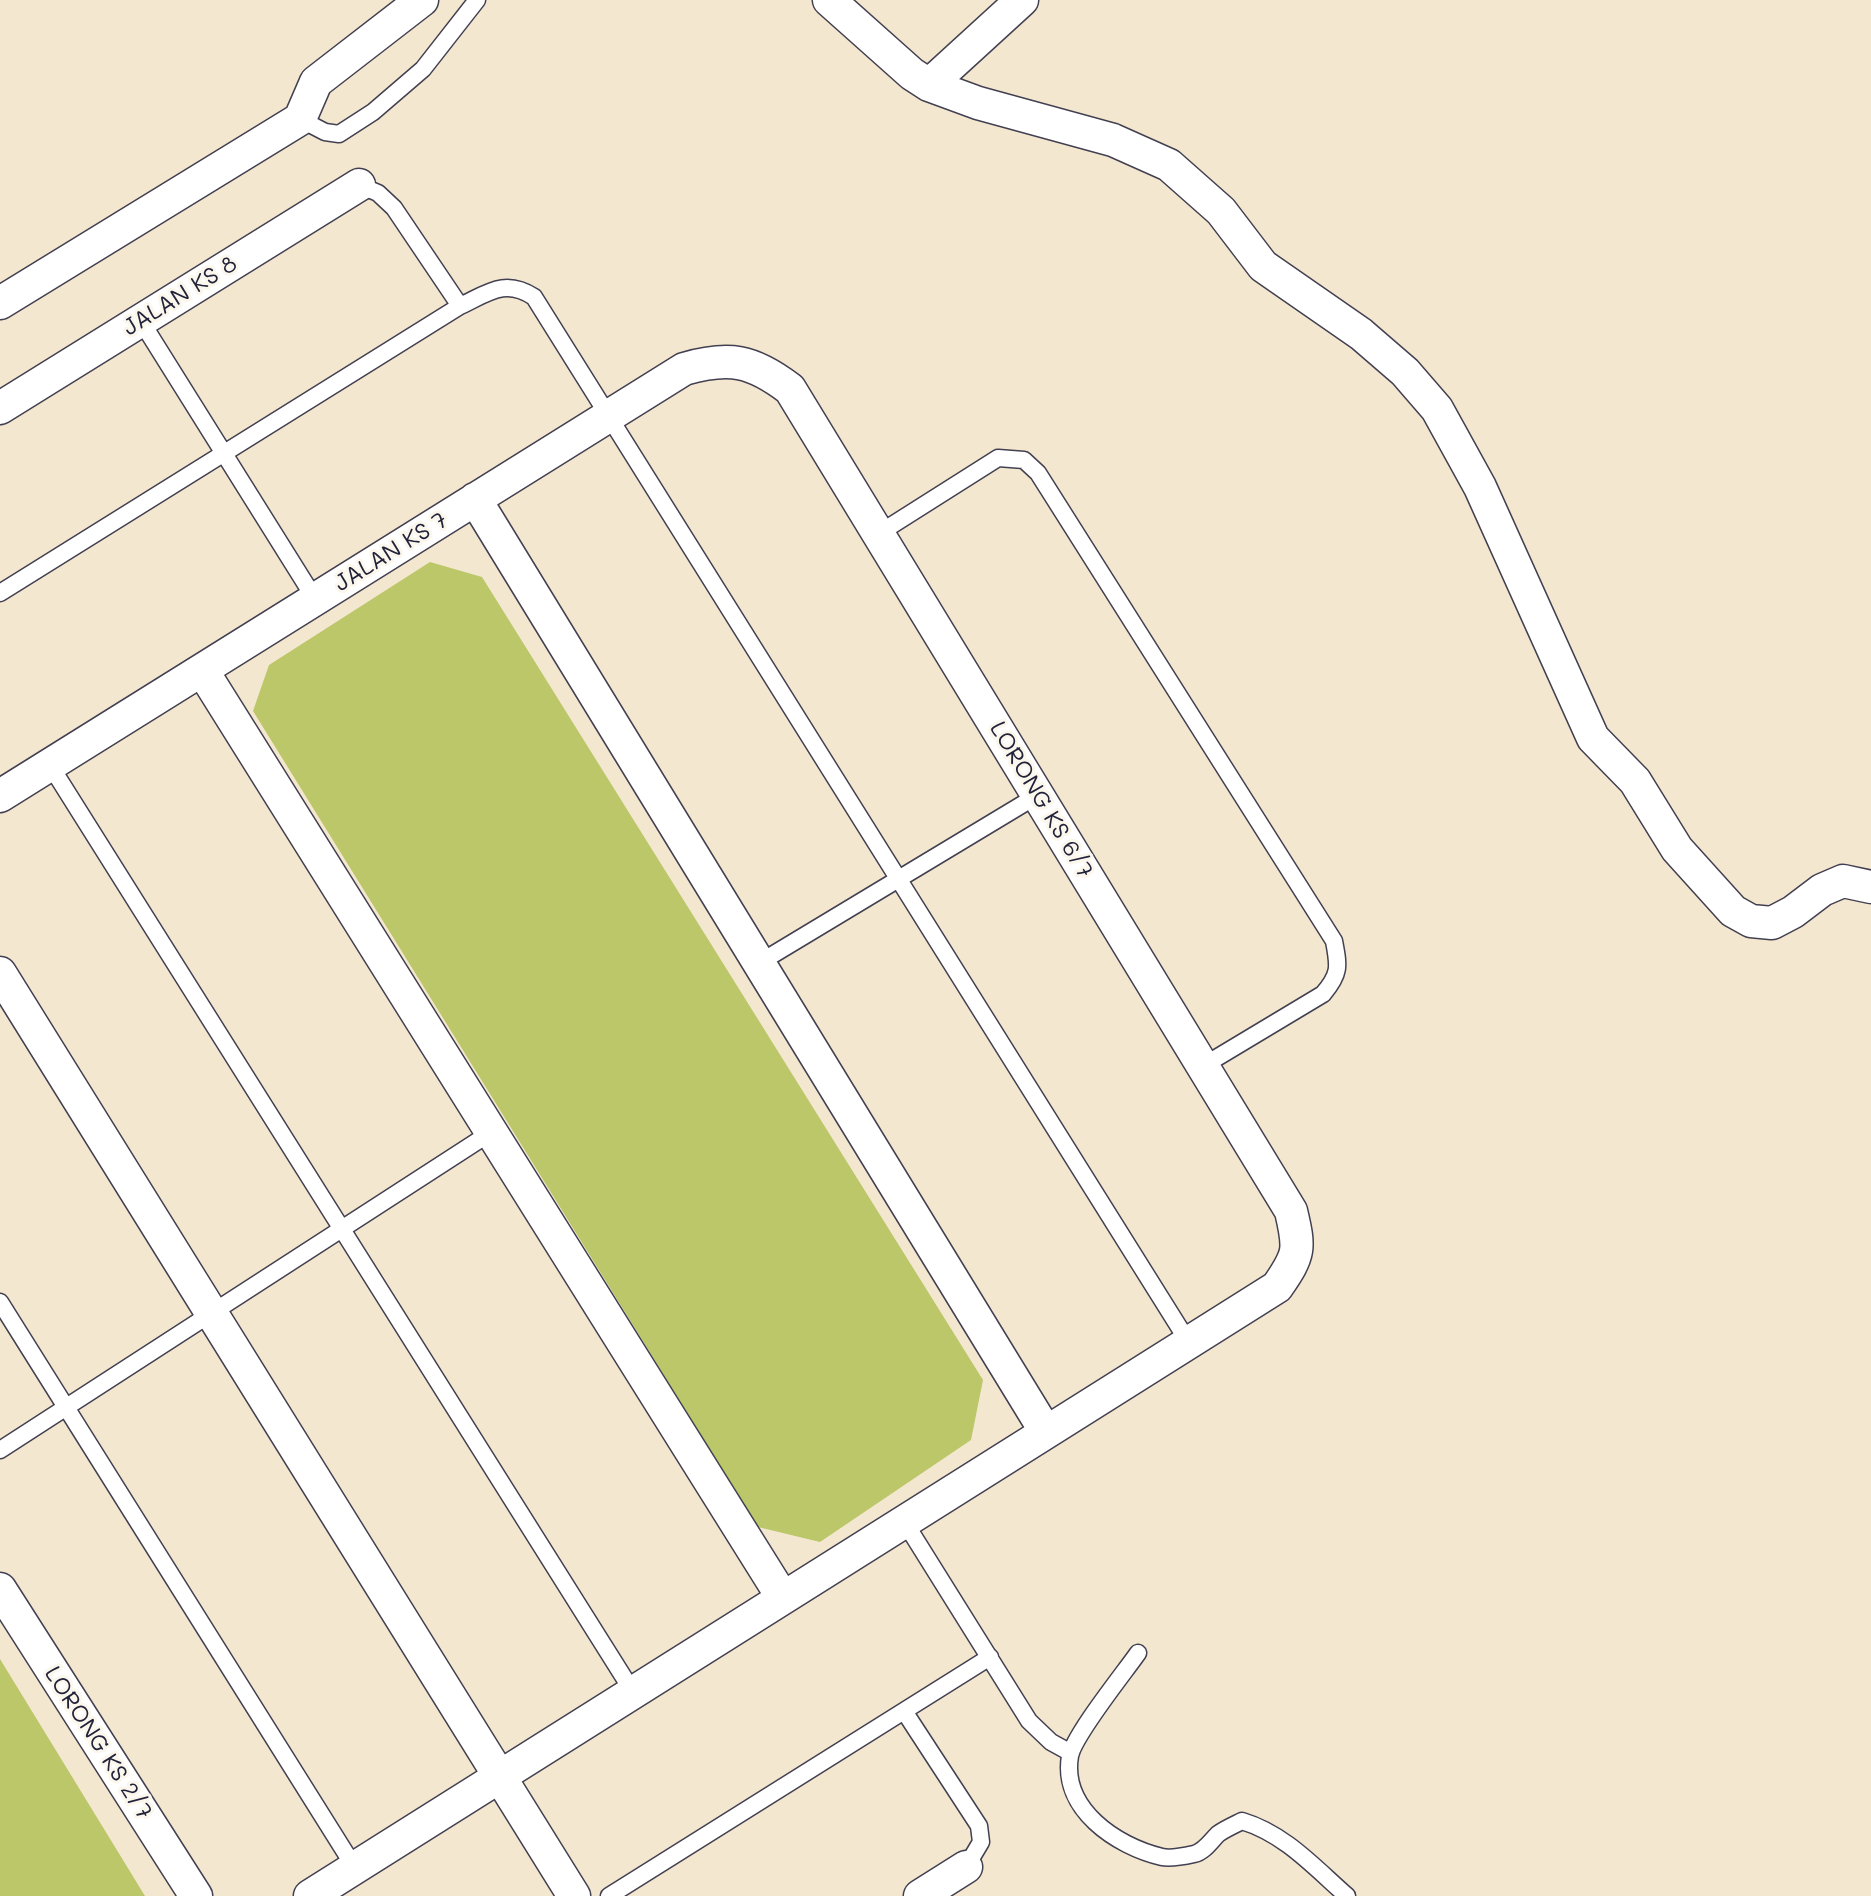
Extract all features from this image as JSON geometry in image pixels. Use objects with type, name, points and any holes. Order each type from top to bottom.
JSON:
[{"type":"street","points":[[0,303],[300,119],[316,82],[422,0]]},
{"type":"street","points":[[829,0],[912,74],[929,85],[978,103],[1112,140],[1169,164],[1222,211],[1263,266],[1361,334],[1405,372],[1437,409],[1480,487],[1593,738],[1635,780],[1677,849],[1733,911],[1751,921],[1772,923],[1793,912],[1822,890],[1843,881],[1871,887]]},
{"type":"street","points":[[929,85],[1022,0]]},
{"type":"street","name":"JALAN KS 8","points":[[0,408],[359,185]]},
{"type":"street","name":"JALAN KS 7","points":[[0,796],[684,369],[726,360],[748,364],[771,375],[790,389]]},
{"type":"street","name":"LORONG KS 6/7","points":[[790,389],[1291,1211],[1298,1244],[1290,1268],[1277,1287],[1188,1343]]},
{"type":"street","points":[[475,499],[1046,1432]]},
{"type":"street","points":[[202,670],[783,1598]]},
{"type":"street","points":[[0,973],[574,1896]]},
{"type":"street","points":[[310,1896],[1188,1343]]},
{"type":"street","name":"LORONG KS 2/7","points":[[0,1589],[196,1896]]},
{"type":"street","points":[[920,1896],[966,1867]]},
{"type":"lane","points":[[300,119],[325,132],[339,134],[373,112],[423,69],[477,0]]},
{"type":"lane","points":[[359,185],[378,193],[394,208],[460,306]]},
{"type":"lane","points":[[0,593],[460,306],[504,286],[520,288],[534,297],[1188,1343]]},
{"type":"lane","points":[[141,321],[315,599]]},
{"type":"lane","points":[[878,534],[998,458],[1024,460],[1038,473],[1334,941],[1337,961],[1335,979],[1323,994],[1203,1066]]},
{"type":"lane","points":[[50,765],[633,1692]]},
{"type":"lane","points":[[759,963],[1038,795]]},
{"type":"lane","points":[[0,1450],[490,1133]]},
{"type":"lane","points":[[0,1302],[355,1868]]},
{"type":"lane","points":[[904,1521],[1030,1721],[1051,1742],[1070,1753]]},
{"type":"lane","points":[[1138,1653],[1070,1753],[1069,1772],[1073,1793],[1085,1813],[1114,1837],[1164,1858],[1198,1853],[1220,1833],[1242,1821],[1259,1826],[1288,1843],[1347,1896]]},
{"type":"lane","points":[[610,1896],[990,1657]]},
{"type":"lane","points":[[904,1711],[979,1826],[981,1842],[966,1867]]},
{"type":"green space","points":[[430,562],[482,577],[983,1380],[971,1440],[820,1542],[758,1527],[253,711],[269,665]]},
{"type":"green space","points":[[0,1659],[145,1896],[0,1896]]}]
